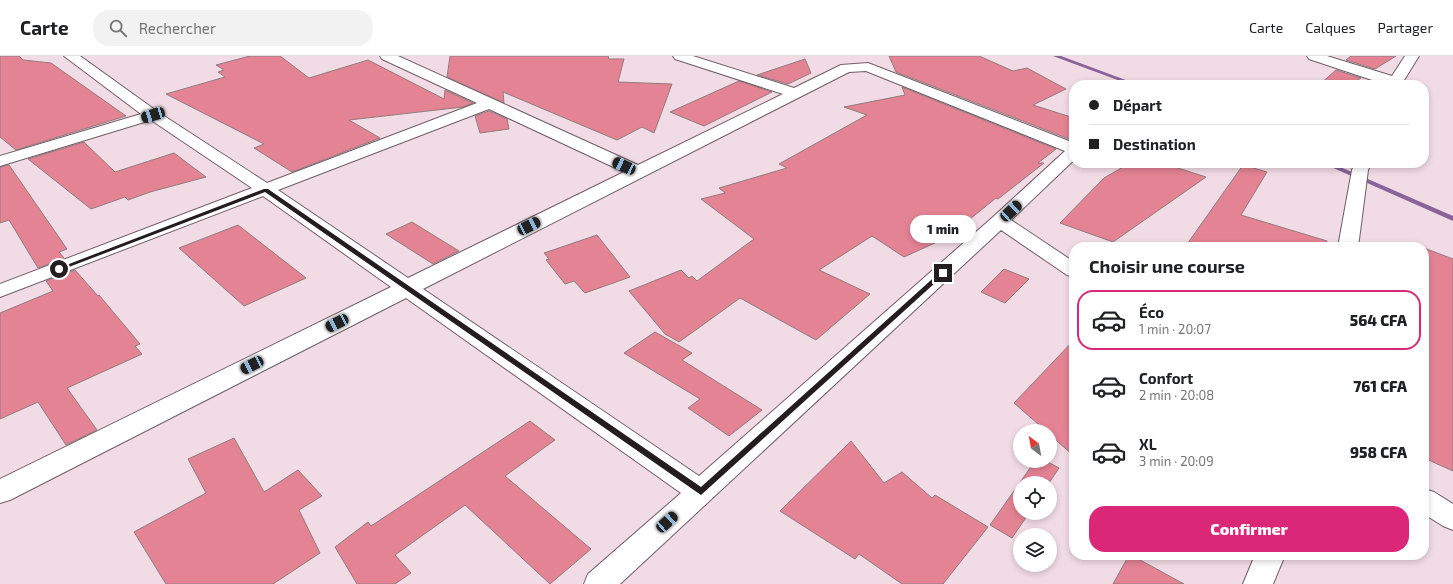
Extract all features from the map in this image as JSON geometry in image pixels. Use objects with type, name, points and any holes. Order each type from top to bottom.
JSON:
[{"type":"street","points":[[71,56],[153,115],[266,190],[701,492]]},
{"type":"street","points":[[387,56],[488,104],[638,172]]},
{"type":"street","points":[[680,56],[796,93]]},
{"type":"street","points":[[1314,56],[1386,80]]},
{"type":"street","points":[[1397,80],[1412,56]]},
{"type":"street","points":[[0,492],[846,68],[868,67],[1069,148]]},
{"type":"street","points":[[0,291],[488,104]]},
{"type":"street","points":[[0,161],[153,115]]},
{"type":"street","points":[[599,584],[1000,221],[1069,155]]},
{"type":"street","points":[[1349,242],[1361,168]]},
{"type":"street","points":[[1000,221],[1069,268]]},
{"type":"street","points":[[1429,503],[1453,518]]},
{"type":"street","points":[[1258,584],[1268,560]]},
{"type":"building","points":[[0,56],[19,56],[23,60],[51,63],[126,116],[16,150],[0,137]]},
{"type":"building","points":[[250,56],[280,56],[309,78],[368,60],[444,99],[445,90],[473,103],[463,107],[349,120],[380,138],[292,172],[254,148],[264,144],[166,94],[225,77],[218,72],[224,70],[216,65]]},
{"type":"building","points":[[450,56],[608,56],[609,59],[624,59],[618,82],[672,84],[654,133],[642,127],[617,140],[503,92],[504,103],[447,77]]},
{"type":"building","points":[[889,56],[979,56],[1013,71],[1027,68],[1066,89],[1033,105],[1069,116],[1069,139],[896,72]]},
{"type":"building","points":[[1351,56],[1396,56],[1375,69],[1346,60]]},
{"type":"building","points":[[805,59],[811,73],[788,84],[757,75]]},
{"type":"building","points":[[1336,70],[1361,78],[1358,80],[1325,80]]},
{"type":"building","points":[[739,81],[772,92],[704,126],[670,112]]},
{"type":"building","points":[[902,87],[1056,149],[1038,163],[1044,163],[998,199],[996,198],[948,237],[904,257],[872,236],[819,270],[870,294],[816,340],[740,298],[679,342],[665,334],[629,291],[681,270],[689,278],[692,276],[697,281],[754,239],[701,199],[725,193],[719,188],[787,168],[779,164],[867,115],[844,107],[905,95]]},
{"type":"building","points":[[489,111],[507,119],[509,129],[480,133],[475,116]]},
{"type":"building","points":[[84,142],[115,172],[174,153],[206,177],[150,192],[128,200],[125,197],[91,209],[28,159]]},
{"type":"building","points":[[9,165],[67,249],[59,252],[64,258],[38,268],[9,220],[0,223],[0,167]]},
{"type":"building","points":[[1121,168],[1178,168],[1206,177],[1113,242],[1060,223],[1104,178]]},
{"type":"building","points":[[1241,168],[1253,168],[1267,172],[1241,215],[1327,241],[1327,242],[1189,242]]},
{"type":"building","points":[[412,222],[459,251],[433,264],[386,234]]},
{"type":"building","points":[[238,225],[306,278],[244,306],[179,248]]},
{"type":"building","points":[[597,235],[630,277],[585,293],[574,281],[565,284],[546,260],[549,259],[544,253]]},
{"type":"building","points":[[1429,250],[1453,259],[1453,471],[1429,460]]},
{"type":"building","points":[[1004,269],[1029,279],[1005,303],[981,292]]},
{"type":"building","points":[[75,270],[98,296],[99,295],[140,344],[135,346],[142,354],[67,388],[97,430],[66,445],[38,402],[0,419],[0,313],[53,291],[46,281]]},
{"type":"building","points":[[655,332],[692,353],[682,360],[762,410],[729,436],[688,408],[700,399],[624,353]]},
{"type":"building","points":[[1069,345],[1069,452],[1057,441],[1057,424],[1038,424],[1014,403]]},
{"type":"building","points":[[530,421],[555,440],[505,476],[591,549],[550,584],[465,505],[395,555],[411,573],[395,584],[357,584],[335,547],[368,522],[371,526]]},
{"type":"building","points":[[234,438],[264,492],[298,470],[322,496],[299,510],[320,553],[273,584],[166,584],[134,532],[206,493],[188,459]]},
{"type":"building","points":[[851,441],[884,483],[902,472],[932,498],[935,495],[988,527],[943,584],[902,584],[859,554],[855,559],[780,511]]},
{"type":"building","points":[[1030,468],[1059,468],[1054,476],[1024,476]]},
{"type":"building","points":[[1013,492],[1013,520],[1024,520],[1019,528],[1013,528],[1012,538],[990,525]]},
{"type":"building","points":[[1126,560],[1140,560],[1184,584],[1113,584]]},
{"type":"waterway","points":[[1056,56],[1122,80]]},
{"type":"waterway","points":[[1336,168],[1453,219]]},
{"type":"route","points":[[59,269],[266,190],[701,492],[943,273]]}]
